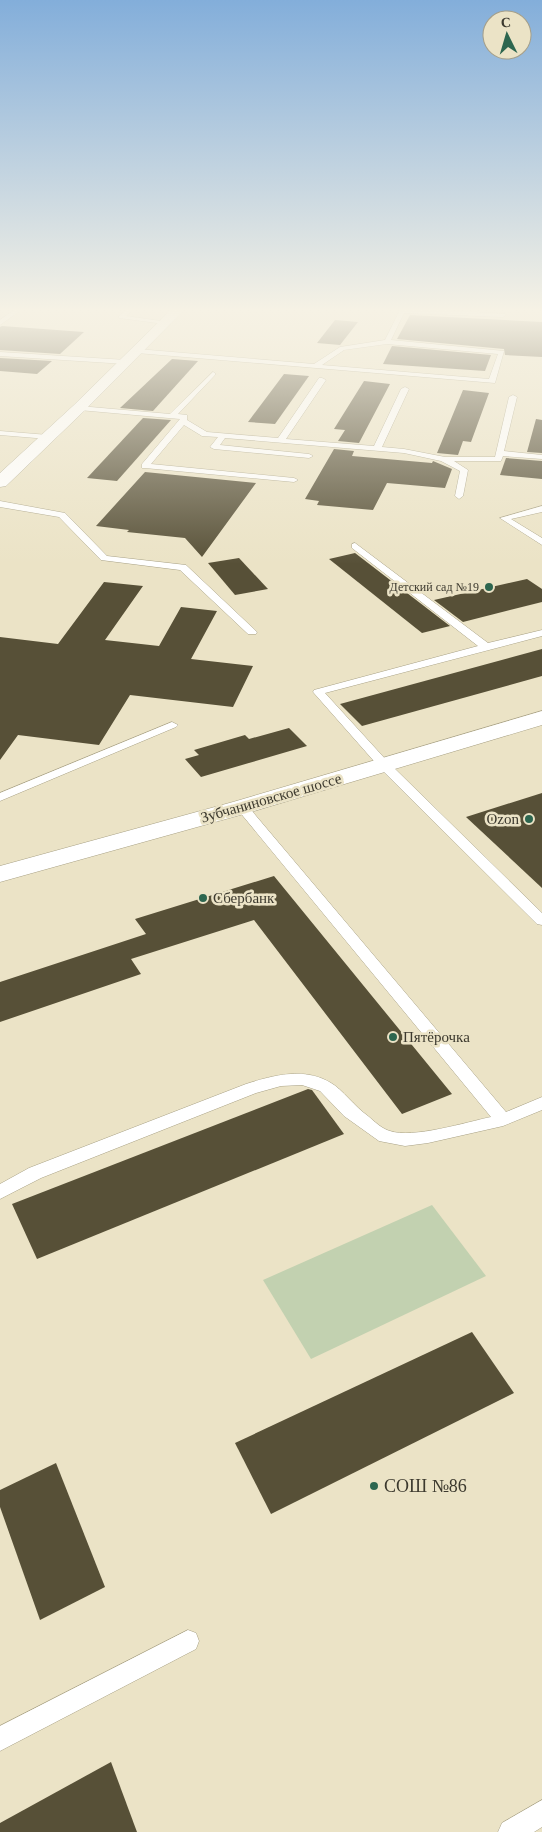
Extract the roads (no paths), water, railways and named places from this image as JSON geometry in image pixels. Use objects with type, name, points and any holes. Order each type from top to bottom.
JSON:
[{"type":"street","points":[[0,482],[94,393]]},
{"type":"street","name":"Зубчаниновское шоссе","points":[[0,874],[242,807],[542,718]]},
{"type":"lane","points":[[172,416],[194,393]]},
{"type":"lane","points":[[280,441],[313,393]]},
{"type":"lane","points":[[377,449],[403,393]]},
{"type":"lane","points":[[79,408],[184,417],[183,421],[205,434],[404,451],[445,459],[498,459],[513,397]]},
{"type":"lane","points":[[183,421],[144,466],[294,480]]},
{"type":"lane","points":[[0,433],[48,437]]},
{"type":"lane","points":[[223,436],[214,447],[308,456]]},
{"type":"lane","points":[[499,454],[542,457]]},
{"type":"lane","points":[[445,459],[464,470],[459,496]]},
{"type":"lane","points":[[0,504],[62,515],[104,558],[183,567],[252,632]]},
{"type":"lane","points":[[542,509],[504,518],[542,542]]},
{"type":"lane","points":[[356,546],[486,647]]},
{"type":"lane","points":[[542,633],[318,692],[384,765],[542,921]]},
{"type":"lane","points":[[0,797],[172,725]]},
{"type":"lane","points":[[242,807],[503,1120]]},
{"type":"lane","points":[[0,1192],[35,1173],[252,1088],[281,1080],[302,1079],[326,1087],[350,1112],[385,1137],[405,1140],[428,1137],[503,1120],[542,1103]]},
{"type":"lane","points":[[0,1739],[188,1642]]},
{"type":"lane","points":[[511,1832],[542,1812]]},
{"type":"place","name":"Детский сад №19","points":[[489,587]]},
{"type":"place","name":"Ozon","points":[[529,819]]},
{"type":"place","name":"Сбербанк","points":[[203,898]]},
{"type":"place","name":"Пятёрочка","points":[[393,1037]]},
{"type":"place","name":"СОШ №86","points":[[374,1486]]}]
